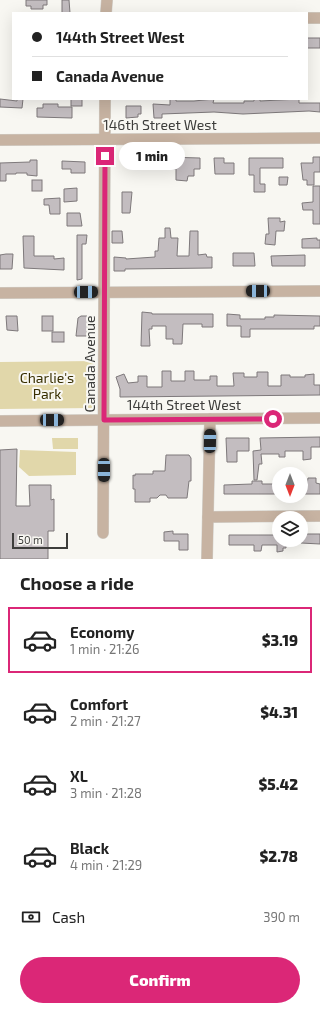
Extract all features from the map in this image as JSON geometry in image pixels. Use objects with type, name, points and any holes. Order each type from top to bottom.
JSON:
[{"type":"street","points":[[106,12],[107,0]]},
{"type":"street","points":[[308,18],[320,18]]},
{"type":"street","name":"Canada Avenue","points":[[103,533],[105,100]]},
{"type":"street","name":"146th Street West","points":[[0,140],[320,138]]},
{"type":"street","points":[[0,293],[104,291],[320,291]]},
{"type":"street","name":"144th Street West","points":[[0,421],[320,418]]},
{"type":"street","points":[[207,559],[210,420]]},
{"type":"street","points":[[208,517],[320,516]]},
{"type":"green space","name":"Charlie's Park","points":[[94,361],[94,408],[0,409],[0,362]]},
{"type":"green space","points":[[52,438],[78,438],[78,449],[53,449]]},
{"type":"green space","points":[[20,450],[76,452],[76,475],[29,476],[19,467]]},
{"type":"building","points":[[26,0],[47,0],[47,5],[43,5],[43,9],[31,9],[31,6],[26,6]]},
{"type":"building","points":[[62,0],[69,0],[70,12],[62,12]]},
{"type":"building","points":[[308,38],[320,38],[320,48],[308,48]]},
{"type":"building","points":[[0,99],[17,101],[23,100],[22,108],[0,107]]},
{"type":"building","points":[[71,100],[82,100],[82,106],[71,106]]},
{"type":"building","points":[[170,100],[214,100],[213,103],[244,103],[244,101],[254,100],[299,100],[299,103],[320,103],[320,112],[309,111],[243,114],[214,112],[162,114],[162,118],[154,118],[153,104],[170,105]]},
{"type":"building","points":[[43,104],[58,104],[58,107],[72,107],[72,118],[37,117],[37,108],[43,108]]},
{"type":"building","points":[[126,106],[141,106],[141,114],[138,114],[138,117],[126,118]]},
{"type":"building","points":[[123,155],[138,155],[138,164],[123,164]]},
{"type":"building","points":[[164,157],[200,158],[200,169],[194,169],[194,176],[188,176],[187,181],[176,180],[176,169],[164,168]]},
{"type":"building","points":[[313,157],[320,157],[320,172],[314,172],[314,185],[307,185],[307,180],[303,180],[301,163],[313,163]]},
{"type":"building","points":[[214,158],[224,158],[224,163],[234,163],[234,174],[215,174]]},
{"type":"building","points":[[249,158],[283,158],[283,168],[260,168],[260,184],[265,184],[265,192],[254,192],[254,175],[249,175]]},
{"type":"building","points":[[30,160],[37,160],[37,176],[27,175],[27,173],[6,174],[6,181],[0,181],[0,163],[30,162]]},
{"type":"building","points":[[62,161],[85,162],[85,173],[71,173],[71,169],[62,169]]},
{"type":"building","points":[[279,177],[288,177],[287,185],[279,185]]},
{"type":"building","points":[[32,180],[42,180],[42,191],[32,191]]},
{"type":"building","points":[[313,186],[320,186],[320,224],[313,224],[313,210],[303,210],[302,203],[313,202]]},
{"type":"building","points":[[77,188],[77,201],[64,202],[64,189]]},
{"type":"building","points":[[122,192],[132,192],[130,213],[122,213]]},
{"type":"building","points":[[60,198],[60,214],[50,214],[49,205],[44,205],[44,199]]},
{"type":"building","points":[[67,213],[80,213],[82,226],[67,226]]},
{"type":"building","points":[[268,218],[280,218],[280,222],[285,221],[284,231],[276,231],[275,245],[265,244],[266,234],[269,234]]},
{"type":"building","points":[[165,228],[170,228],[171,238],[178,238],[177,256],[189,256],[190,231],[198,231],[198,255],[206,254],[207,257],[212,257],[212,268],[125,269],[125,271],[114,271],[114,257],[126,259],[155,257],[155,251],[158,251],[159,238],[165,238]]},
{"type":"building","points":[[112,231],[122,231],[123,243],[112,243]]},
{"type":"building","points":[[77,235],[87,235],[86,244],[82,244],[82,279],[77,280]]},
{"type":"building","points":[[23,236],[34,236],[34,256],[54,256],[54,259],[64,258],[64,270],[24,268]]},
{"type":"building","points":[[317,238],[317,240],[320,240],[320,248],[302,248],[302,239]]},
{"type":"building","points":[[233,253],[254,253],[255,266],[233,266]]},
{"type":"building","points":[[13,254],[12,269],[0,269],[0,255]]},
{"type":"building","points":[[305,255],[305,266],[272,266],[271,256]]},
{"type":"building","points":[[142,312],[152,314],[213,314],[213,327],[202,327],[202,324],[183,324],[182,344],[173,344],[173,339],[166,339],[166,326],[152,326],[152,329],[149,329],[150,346],[141,346]]},
{"type":"building","points":[[227,314],[240,315],[240,319],[265,319],[265,317],[274,317],[274,315],[320,316],[320,326],[314,326],[314,329],[250,329],[250,337],[241,337],[241,326],[227,326]]},
{"type":"building","points":[[6,316],[17,316],[18,331],[7,330]]},
{"type":"building","points":[[42,316],[53,316],[53,331],[42,331]]},
{"type":"building","points":[[81,316],[87,316],[89,320],[93,320],[93,328],[87,328],[87,336],[76,336],[78,318]]},
{"type":"building","points":[[52,332],[64,332],[64,342],[52,342]]},
{"type":"building","points":[[162,371],[171,371],[171,381],[185,381],[185,371],[194,371],[194,380],[210,380],[210,376],[217,376],[217,386],[234,386],[233,373],[244,373],[244,377],[257,377],[257,372],[268,372],[268,386],[281,386],[281,375],[290,375],[290,377],[305,377],[305,375],[314,374],[314,385],[320,385],[320,395],[120,397],[120,389],[116,377],[124,374],[128,383],[138,382],[138,376],[147,376],[147,387],[162,387]]},
{"type":"building","points":[[320,437],[320,447],[311,447],[311,459],[303,460],[303,451],[285,451],[285,457],[279,457],[279,454],[261,454],[262,464],[259,464],[257,480],[254,480],[253,451],[261,450],[260,438]]},
{"type":"building","points":[[226,438],[249,438],[249,451],[237,451],[237,462],[227,462]]},
{"type":"building","points":[[17,449],[16,506],[30,506],[29,485],[51,485],[51,500],[54,499],[54,531],[48,531],[48,559],[0,559],[0,450]]},
{"type":"building","points":[[166,455],[189,455],[191,458],[191,481],[189,481],[187,498],[168,498],[166,495],[160,495],[157,498],[150,498],[150,502],[135,502],[133,475],[153,474],[153,471],[165,471]]},
{"type":"building","points":[[308,478],[316,478],[316,483],[320,484],[320,494],[308,494]]},
{"type":"building","points":[[252,481],[262,481],[262,484],[272,484],[272,494],[224,494],[224,485],[252,484]]},
{"type":"building","points":[[173,531],[173,534],[188,534],[188,550],[179,550],[179,541],[164,541],[164,532]]},
{"type":"building","points":[[308,534],[320,534],[320,544],[308,543]]},
{"type":"building","points":[[229,535],[272,535],[272,545],[262,545],[261,551],[254,551],[254,545],[229,545]]},
{"type":"building","points":[[277,547],[286,547],[283,548],[283,551],[277,552]]},
{"type":"route","points":[[105,156],[104,420],[273,419]]}]
